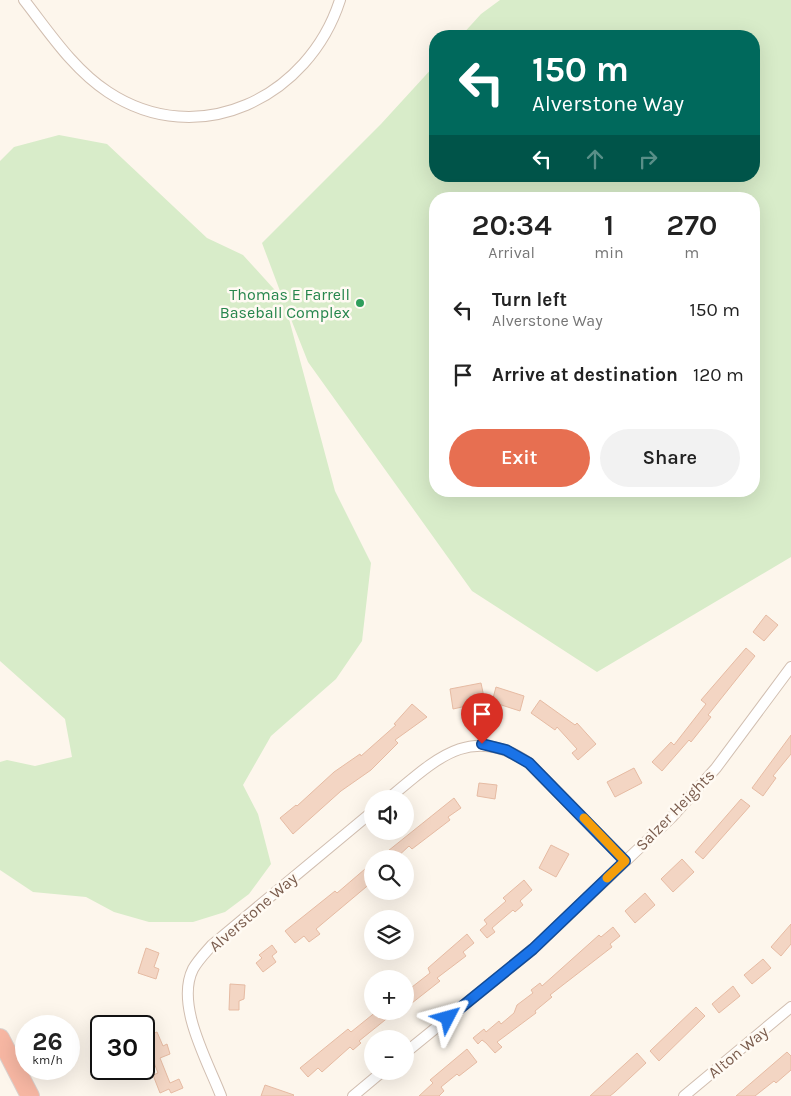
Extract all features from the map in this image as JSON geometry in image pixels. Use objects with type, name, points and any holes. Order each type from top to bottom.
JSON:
[{"type":"highway","points":[[0,1038],[30,1096]]},
{"type":"street","points":[[24,0],[76,64],[109,93],[134,105],[181,116],[228,112],[248,105],[286,83],[303,67],[320,45],[334,20],[340,0]]},
{"type":"street","name":"Salzer Heights","points":[[414,1047],[533,949],[672,817],[716,768],[791,667]]},
{"type":"street","points":[[400,790],[443,756],[470,745],[495,746],[517,755],[529,763],[625,861]]},
{"type":"street","name":"Alverstone Way","points":[[222,1096],[191,1015],[188,982],[193,969],[212,945],[364,819]]},
{"type":"street","name":"Alton Way","points":[[684,1096],[791,1007]]},
{"type":"street","points":[[353,1096],[372,1080]]},
{"type":"green space","points":[[500,0],[791,0],[791,557],[597,672],[472,591],[308,362],[285,304],[335,491],[371,563],[362,641],[336,679],[271,736],[243,785],[258,814],[271,864],[249,894],[225,912],[193,922],[149,922],[114,912],[86,897],[33,892],[0,870],[0,762],[7,760],[35,766],[72,757],[65,719],[0,661],[0,161],[14,147],[59,135],[107,144],[207,238],[243,255],[283,299],[262,243],[381,124],[429,72],[429,182],[760,182],[760,30],[466,30],[481,14]]},
{"type":"building","points":[[766,615],[778,625],[764,641],[753,632]]},
{"type":"building","points":[[746,648],[755,656],[708,715],[711,717],[691,742],[689,740],[662,771],[652,762],[671,742],[674,745],[706,704],[701,700]]},
{"type":"building","points":[[481,683],[485,702],[453,709],[450,689]]},
{"type":"building","points":[[496,687],[524,696],[520,711],[492,702]]},
{"type":"building","points":[[540,700],[575,725],[577,723],[596,744],[578,760],[572,753],[577,749],[557,727],[555,730],[531,713]]},
{"type":"building","points":[[412,704],[427,717],[395,740],[398,743],[371,770],[341,791],[293,834],[280,818],[297,806],[334,772],[360,754],[361,756],[396,725],[394,724]]},
{"type":"building","points":[[791,735],[791,754],[773,776],[776,778],[763,796],[752,788]]},
{"type":"building","points":[[634,768],[642,783],[615,797],[607,782]]},
{"type":"building","points":[[479,783],[497,785],[495,799],[477,796]]},
{"type":"building","points":[[454,798],[461,808],[448,817],[450,820],[412,849],[409,846],[405,850],[389,850],[402,840],[414,840],[414,830]]},
{"type":"building","points":[[741,799],[750,806],[703,859],[695,852]]},
{"type":"building","points":[[551,845],[569,854],[556,877],[539,868]]},
{"type":"building","points":[[682,859],[694,872],[673,892],[661,879]]},
{"type":"building","points":[[364,870],[364,889],[316,929],[320,934],[309,942],[304,936],[295,943],[285,931],[335,891],[337,893]]},
{"type":"building","points":[[524,880],[532,890],[520,901],[523,905],[515,912],[513,910],[492,928],[495,932],[487,938],[480,930],[487,924],[484,920],[506,901],[503,898]]},
{"type":"building","points":[[645,893],[655,905],[635,923],[625,911]]},
{"type":"building","points":[[791,924],[791,944],[781,956],[771,947]]},
{"type":"building","points":[[613,927],[620,936],[610,944],[612,947],[550,995],[552,997],[535,1011],[536,1013],[497,1042],[502,1047],[495,1053],[482,1040],[478,1044],[473,1038],[484,1029],[486,1032],[499,1021],[501,1024],[514,1013],[517,1005],[533,993],[531,990],[540,983],[542,986],[599,935],[601,937]]},
{"type":"building","points":[[467,934],[474,943],[463,952],[466,956],[437,978],[440,981],[414,1001],[414,985],[430,973],[428,968]]},
{"type":"building","points":[[272,945],[277,952],[272,956],[276,962],[263,972],[256,963],[262,958],[259,955]]},
{"type":"building","points":[[146,948],[159,953],[154,967],[159,969],[156,979],[138,973]]},
{"type":"building","points":[[763,959],[771,968],[752,984],[744,975]]},
{"type":"building","points":[[230,984],[245,985],[244,999],[239,1001],[239,1010],[229,1010]]},
{"type":"building","points":[[733,986],[740,996],[719,1013],[712,1004]]},
{"type":"building","points":[[696,1007],[705,1016],[659,1061],[650,1051]]},
{"type":"building","points":[[366,1020],[385,1020],[373,1030],[364,1030],[364,1037],[359,1041],[361,1043],[353,1050],[350,1047],[322,1072],[318,1068],[308,1077],[300,1068],[348,1029],[351,1032]]},
{"type":"building","points":[[157,1032],[163,1046],[167,1044],[170,1054],[160,1058],[170,1083],[179,1079],[183,1088],[171,1093],[169,1089],[160,1093],[155,1080],[155,1074],[158,1073],[155,1065],[155,1033]]},
{"type":"building","points":[[467,1049],[477,1062],[459,1076],[457,1074],[441,1087],[444,1091],[439,1096],[419,1096],[433,1083],[430,1080]]},
{"type":"building","points":[[787,1052],[791,1056],[791,1070],[776,1083],[774,1081],[755,1096],[736,1096]]},
{"type":"building","points":[[637,1053],[646,1063],[615,1092],[610,1096],[590,1096]]},
{"type":"building","points":[[265,1085],[294,1095],[261,1096]]},
{"type":"slow traffic","points":[[584,818],[625,861],[607,878]]},
{"type":"place","name":"Thomas E Farrell Baseball Complex","points":[[360,303]]},
{"type":"route","points":[[448,1018],[533,949],[625,861],[541,773],[529,763],[506,750],[482,744]]}]
